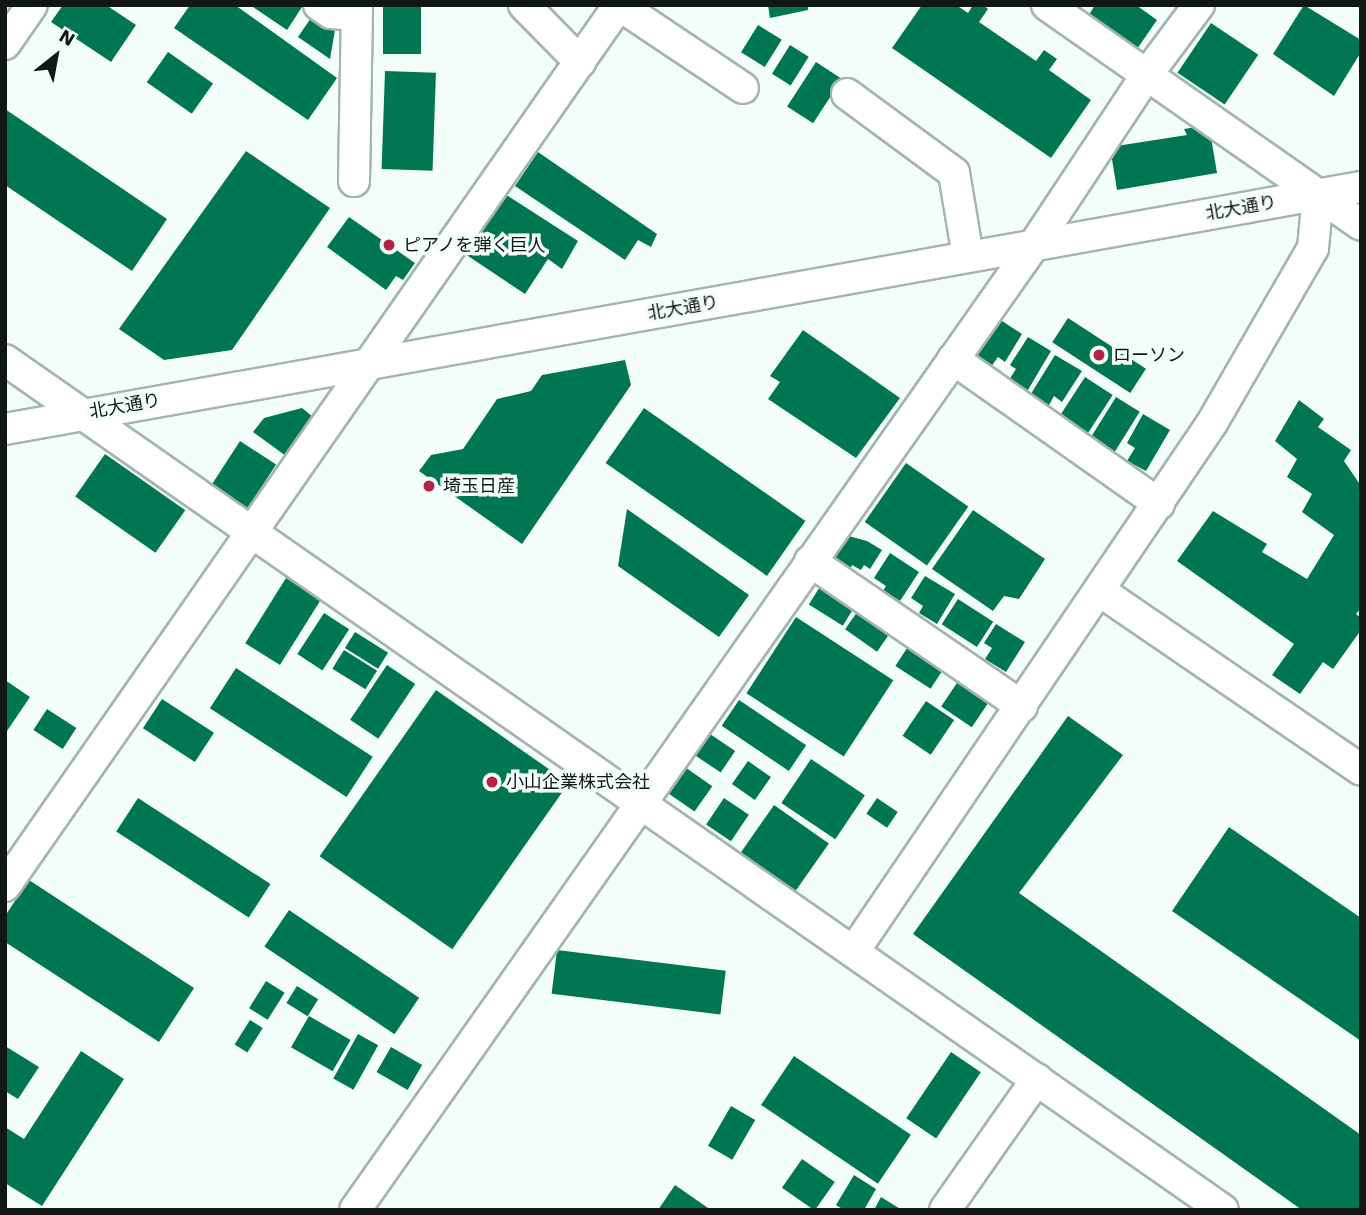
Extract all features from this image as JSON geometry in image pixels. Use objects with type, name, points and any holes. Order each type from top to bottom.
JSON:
[{"type":"street","points":[[5,44],[33,5]]},
{"type":"street","points":[[319,5],[331,13],[356,10],[354,181]]},
{"type":"street","points":[[524,5],[580,62]]},
{"type":"street","points":[[5,886],[619,5],[743,89]]},
{"type":"street","points":[[1047,5],[1361,225]]},
{"type":"street","points":[[355,1210],[1034,245],[1146,76],[1199,5]]},
{"type":"street","points":[[847,94],[954,173],[968,257]]},
{"type":"street","name":"北大通り","points":[[5,429],[1361,187]]},
{"type":"street","points":[[854,951],[1212,423],[1312,248],[1318,195]]},
{"type":"street","points":[[953,359],[1159,504]]},
{"type":"street","points":[[5,360],[1223,1210]]},
{"type":"street","points":[[810,561],[1021,706]]},
{"type":"street","points":[[1100,591],[1361,770]]},
{"type":"street","points":[[945,1210],[1037,1079]]},
{"type":"building","points":[[63,5],[106,5],[136,25],[111,62],[51,22]]},
{"type":"building","points":[[190,5],[235,5],[337,78],[308,120],[174,28]]},
{"type":"building","points":[[250,5],[299,5],[302,7],[287,30]]},
{"type":"building","points":[[383,5],[421,5],[421,54],[383,54]]},
{"type":"building","points":[[768,5],[808,5],[808,10],[770,18]]},
{"type":"building","points":[[922,5],[956,5],[968,13],[973,5],[983,5],[988,9],[979,22],[1036,61],[1044,50],[1057,59],[1049,70],[1091,100],[1051,158],[892,48]]},
{"type":"building","points":[[1095,5],[1136,5],[1157,20],[1135,52],[1087,18]]},
{"type":"building","points":[[1304,5],[1361,40],[1361,52],[1334,96],[1273,54]]},
{"type":"building","points":[[313,15],[335,30],[330,59],[298,37]]},
{"type":"building","points":[[1211,23],[1258,55],[1225,105],[1177,73]]},
{"type":"building","points":[[758,25],[782,40],[765,67],[741,52]]},
{"type":"building","points":[[790,45],[809,57],[791,85],[772,74]]},
{"type":"building","points":[[168,52],[213,84],[192,114],[147,82]]},
{"type":"building","points":[[816,62],[842,79],[813,123],[787,106]]},
{"type":"building","points":[[385,71],[436,73],[433,171],[382,169]]},
{"type":"building","points":[[5,109],[167,219],[132,271],[5,185]]},
{"type":"building","points":[[1209,125],[1217,173],[1117,190],[1110,147],[1187,135],[1184,129]]},
{"type":"building","points":[[246,151],[330,208],[232,350],[164,360],[119,329]]},
{"type":"building","points":[[538,152],[657,234],[651,247],[638,240],[625,260],[515,186]]},
{"type":"building","points":[[505,194],[578,241],[562,269],[548,259],[525,294],[465,254]]},
{"type":"building","points":[[349,217],[415,263],[403,280],[396,276],[386,290],[327,247]]},
{"type":"building","points":[[996,317],[1022,334],[1005,362],[998,357],[988,371],[969,359]]},
{"type":"building","name":"ローソン","points":[[1068,318],[1146,369],[1130,393],[1052,342]]},
{"type":"building","points":[[803,330],[900,398],[856,458],[768,399],[780,382],[770,376]]},
{"type":"building","points":[[1028,337],[1051,351],[1025,395],[1007,383],[1016,369],[1010,365]]},
{"type":"building","points":[[1055,355],[1082,371],[1062,402],[1054,396],[1048,407],[1029,397]]},
{"type":"building","points":[[625,360],[631,385],[522,544],[419,471],[431,455],[463,449],[497,399],[531,391],[542,375]]},
{"type":"building","points":[[1085,377],[1113,395],[1087,434],[1059,416]]},
{"type":"building","points":[[1116,397],[1140,412],[1114,453],[1091,438]]},
{"type":"building","points":[[1299,400],[1324,419],[1318,427],[1351,450],[1344,461],[1361,486],[1361,608],[1356,614],[1361,618],[1361,630],[1333,669],[1323,662],[1300,694],[1272,675],[1294,644],[1177,561],[1213,511],[1267,544],[1262,552],[1307,579],[1334,535],[1302,512],[1312,494],[1287,477],[1297,459],[1275,441]]},
{"type":"building","points":[[302,408],[313,417],[286,456],[253,432],[264,418]]},
{"type":"building","points":[[644,408],[805,521],[767,576],[606,463]]},
{"type":"building","points":[[1143,414],[1170,430],[1146,471],[1127,461],[1135,448],[1127,443]]},
{"type":"building","points":[[240,441],[276,464],[246,511],[210,487]]},
{"type":"building","points":[[105,454],[185,510],[155,553],[75,497]]},
{"type":"building","points":[[906,463],[968,507],[927,566],[865,522]]},
{"type":"building","points":[[627,509],[749,595],[719,637],[618,566]]},
{"type":"building","points":[[973,510],[1045,559],[1019,599],[1004,596],[993,611],[932,569]]},
{"type":"building","points":[[845,535],[867,541],[882,550],[870,569],[864,565],[861,570],[852,565],[850,569],[831,558]]},
{"type":"building","points":[[890,553],[919,572],[900,601],[883,591],[886,586],[874,578]]},
{"type":"building","points":[[925,576],[955,594],[937,624],[919,613],[923,606],[911,598]]},
{"type":"building","points":[[286,578],[321,600],[280,665],[245,643]]},
{"type":"building","points":[[821,585],[855,606],[843,626],[809,605]]},
{"type":"building","points":[[958,599],[993,622],[977,647],[942,624]]},
{"type":"building","points":[[860,608],[892,630],[877,652],[845,629]]},
{"type":"building","points":[[324,613],[349,629],[322,670],[297,654]]},
{"type":"building","points":[[796,617],[893,680],[844,756],[746,693]]},
{"type":"building","points":[[996,624],[1025,642],[1006,672],[985,659],[992,648],[984,643]]},
{"type":"building","points":[[355,632],[388,653],[378,669],[345,648]]},
{"type":"building","points":[[909,645],[944,668],[931,689],[895,666]]},
{"type":"building","points":[[344,650],[377,671],[365,689],[332,669]]},
{"type":"building","points":[[387,665],[415,684],[378,739],[350,720]]},
{"type":"building","points":[[236,668],[373,757],[347,797],[210,708]]},
{"type":"building","points":[[5,680],[30,697],[5,734]]},
{"type":"building","points":[[959,680],[990,701],[972,727],[941,707]]},
{"type":"building","points":[[436,690],[569,783],[452,949],[320,856]]},
{"type":"building","points":[[162,699],[214,733],[195,762],[143,728]]},
{"type":"building","points":[[739,700],[806,745],[789,771],[722,726]]},
{"type":"building","points":[[926,701],[954,720],[931,755],[903,736]]},
{"type":"building","points":[[47,709],[76,728],[63,749],[33,730]]},
{"type":"building","points":[[1068,716],[1123,755],[1019,893],[1361,1135],[1361,1210],[1302,1210],[913,934]]},
{"type":"building","points":[[707,732],[735,751],[721,773],[692,754]]},
{"type":"building","points":[[811,759],[865,795],[835,839],[781,803]]},
{"type":"building","points":[[748,761],[771,777],[755,800],[732,784]]},
{"type":"building","points":[[682,765],[712,786],[695,812],[664,790]]},
{"type":"building","points":[[138,798],[271,884],[249,918],[116,832]]},
{"type":"building","points":[[724,798],[749,815],[731,841],[706,825]]},
{"type":"building","points":[[877,798],[898,812],[887,828],[866,814]]},
{"type":"building","points":[[774,805],[829,843],[794,893],[740,854]]},
{"type":"building","points":[[1229,827],[1361,918],[1361,1041],[1172,911]]},
{"type":"building","points":[[29,880],[194,988],[159,1042],[5,942],[5,916]]},
{"type":"building","points":[[289,910],[419,998],[395,1034],[264,946]]},
{"type":"building","points":[[557,950],[726,971],[720,1014],[552,994]]},
{"type":"building","points":[[266,981],[285,993],[268,1020],[249,1008]]},
{"type":"building","points":[[297,986],[318,999],[308,1016],[286,1003]]},
{"type":"building","points":[[309,1016],[351,1040],[333,1071],[291,1047]]},
{"type":"building","points":[[250,1020],[263,1028],[247,1053],[235,1045]]},
{"type":"building","points":[[358,1034],[378,1045],[353,1090],[333,1079]]},
{"type":"building","points":[[5,1046],[39,1067],[18,1099],[5,1091]]},
{"type":"building","points":[[391,1047],[422,1065],[408,1090],[376,1072]]},
{"type":"building","points":[[81,1051],[124,1079],[42,1206],[5,1183],[5,1127],[24,1139]]},
{"type":"building","points":[[951,1052],[981,1072],[936,1138],[906,1118]]},
{"type":"building","points":[[794,1056],[911,1135],[878,1184],[761,1105]]},
{"type":"building","points":[[731,1106],[755,1120],[732,1160],[708,1146]]},
{"type":"building","points":[[802,1159],[835,1182],[815,1210],[782,1188]]},
{"type":"building","points":[[854,1175],[876,1189],[864,1210],[844,1210],[836,1205]]},
{"type":"building","points":[[675,1185],[711,1210],[658,1210]]},
{"type":"building","points":[[881,1197],[902,1210],[874,1210]]},
{"type":"place","name":"ピアノを弾く巨人","points":[[389,245]]},
{"type":"place","name":"ローソン","points":[[1099,355]]},
{"type":"place","name":"埼玉日産","points":[[429,486]]},
{"type":"place","name":"小山企業株式会社","points":[[492,782]]}]
